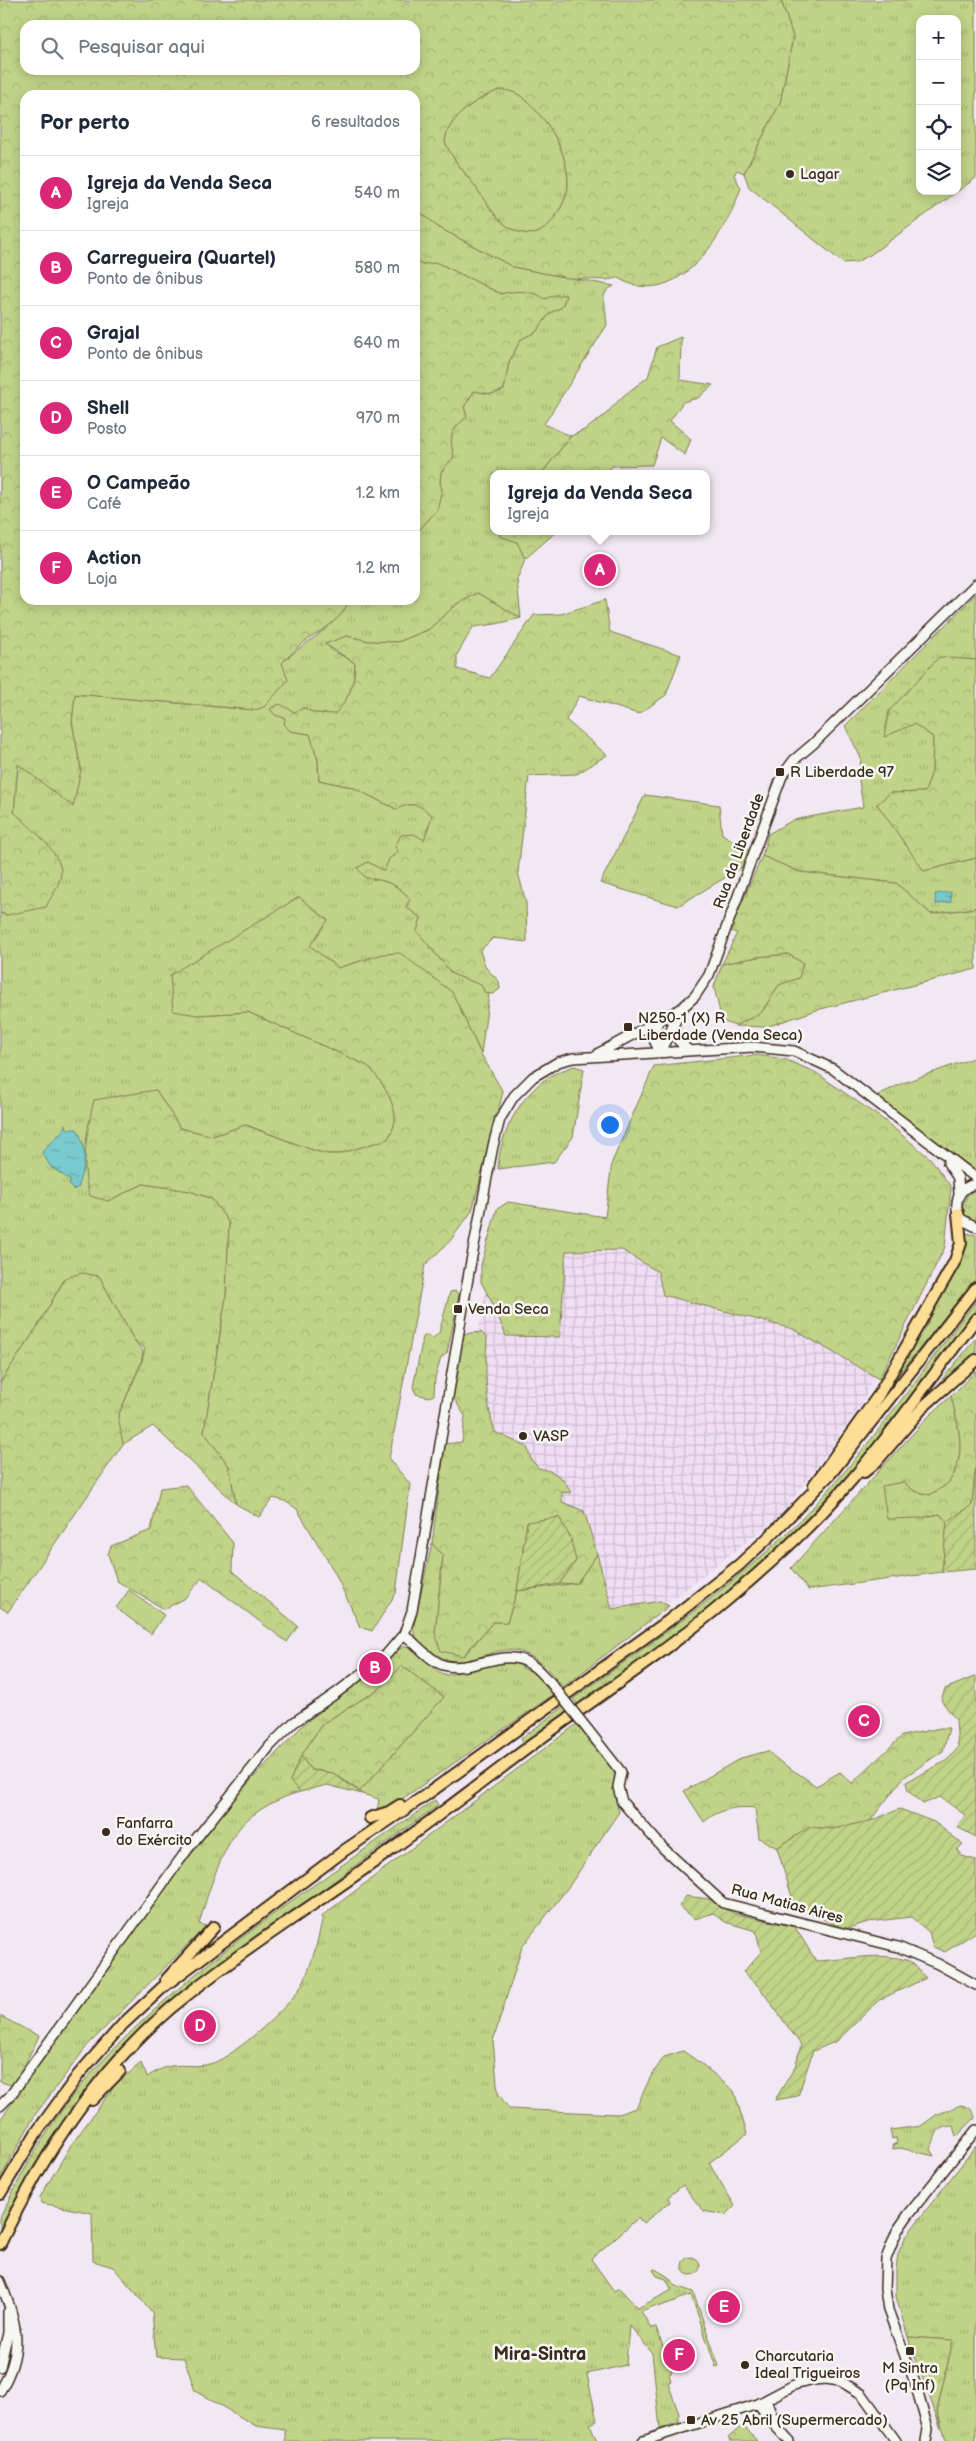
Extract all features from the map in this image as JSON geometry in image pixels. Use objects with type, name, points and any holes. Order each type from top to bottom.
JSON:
[{"type":"highway","points":[[792,1515],[874,1403],[955,1261],[961,1243],[958,1213]]},
{"type":"highway","points":[[0,2194],[36,2133],[74,2081],[123,2024],[163,1987],[345,1850],[426,1795],[668,1621],[739,1565],[792,1515],[860,1439],[976,1288]]},
{"type":"highway","points":[[842,1491],[976,1319]]},
{"type":"highway","points":[[0,2244],[39,2168],[76,2113],[109,2070],[172,2007],[258,1943],[378,1859],[733,1596],[796,1539],[842,1491],[876,1462],[939,1391],[976,1360]]},
{"type":"highway","points":[[370,1818],[389,1812],[412,1798],[426,1795]]},
{"type":"highway","points":[[312,1916],[326,1901],[378,1859]]},
{"type":"highway","points":[[163,1987],[175,1969],[199,1946],[214,1927]]},
{"type":"highway","points":[[76,2113],[98,2095],[120,2071]]},
{"type":"street","name":"Rua da Liberdade","points":[[595,1056],[682,1008],[695,996],[709,975],[773,798],[787,769],[976,584]]},
{"type":"street","points":[[660,1052],[672,1024],[682,1008]]},
{"type":"street","points":[[658,1021],[652,1036],[660,1052]]},
{"type":"street","points":[[672,1024],[679,1041],[688,1050]]},
{"type":"street","points":[[0,2106],[10,2096],[187,1850],[270,1746],[294,1723],[386,1655],[404,1634],[412,1611],[468,1272],[493,1146],[500,1119],[514,1096],[533,1077],[558,1062],[573,1058],[688,1050],[773,1048],[806,1056],[832,1069],[939,1152],[976,1178]]},
{"type":"street","points":[[939,1152],[958,1178],[959,1194],[956,1207],[958,1213],[966,1223],[976,1227]]},
{"type":"street","points":[[959,1194],[964,1188],[976,1184]]},
{"type":"street","name":"Rua Matias Aires","points":[[404,1634],[436,1662],[446,1666],[460,1668],[506,1656],[514,1657],[534,1666],[550,1682],[621,1772],[618,1787],[622,1802],[663,1848],[723,1903],[898,1947],[938,1964],[976,1985]]},
{"type":"street","points":[[926,2441],[928,2429],[897,2330],[888,2310],[885,2289],[886,2259],[890,2246],[908,2215],[976,2130]]},
{"type":"street","points":[[0,2391],[13,2365],[16,2347],[16,2329],[1,2284]]},
{"type":"street","points":[[0,2367],[8,2333],[8,2304]]},
{"type":"street","points":[[643,2441],[762,2402],[794,2385],[813,2380],[840,2381],[862,2394],[896,2441]]},
{"type":"street","points":[[773,2415],[777,2395]]},
{"type":"street","points":[[762,2402],[773,2415],[776,2426]]},
{"type":"street","points":[[762,2402],[776,2426],[789,2441]]},
{"type":"shaded area","points":[[550,1225],[710,1250],[884,1358],[860,1407],[781,1515],[670,1601],[612,1609],[498,1483],[472,1362],[488,1281]]},
{"type":"green space","points":[[0,0],[781,0],[793,37],[780,103],[744,173],[737,170],[734,175],[741,188],[734,207],[711,246],[696,264],[679,277],[660,285],[640,286],[618,278],[606,280],[568,278],[513,267],[438,227],[423,214],[420,214],[420,90],[20,90],[20,605],[347,605],[336,620],[303,643],[282,663],[288,680],[264,707],[255,710],[75,694],[72,722],[81,770],[73,807],[18,764],[14,812],[51,849],[60,866],[59,883],[46,907],[7,915],[0,913]],"holes":[[[499,90],[517,94],[526,100],[545,121],[560,146],[566,164],[568,189],[563,204],[554,219],[537,233],[518,232],[501,222],[455,160],[445,142],[451,124],[473,103]]]},
{"type":"green space","points":[[781,0],[976,0],[976,178],[961,189],[961,15],[916,15],[916,195],[953,195],[870,255],[856,262],[843,263],[749,187],[744,173],[780,103],[793,37]]},
{"type":"green space","points":[[499,90],[517,94],[535,109],[555,137],[566,164],[568,189],[563,204],[554,219],[537,233],[518,232],[501,222],[455,160],[445,142],[451,124],[457,117],[473,103]]},
{"type":"green space","points":[[420,214],[423,214],[438,227],[513,267],[614,286],[607,290],[604,296],[607,325],[544,424],[571,436],[544,470],[490,470],[490,535],[500,535],[517,541],[525,559],[517,580],[521,618],[478,593],[457,604],[428,630],[398,642],[369,641],[347,636],[326,644],[332,650],[355,663],[354,678],[348,697],[335,715],[314,713],[304,708],[285,718],[290,731],[310,734],[318,760],[319,780],[352,787],[396,809],[407,805],[420,806],[433,816],[424,840],[395,855],[384,871],[368,862],[358,868],[366,878],[391,884],[405,894],[410,899],[406,907],[421,918],[418,931],[452,974],[482,985],[485,993],[489,994],[481,1054],[452,992],[383,954],[338,968],[310,946],[197,1015],[248,1012],[368,1066],[385,1089],[394,1109],[395,1121],[388,1139],[339,1154],[328,1154],[315,1151],[246,1125],[213,1136],[180,1128],[156,1090],[108,1201],[143,1184],[190,1191],[212,1199],[229,1223],[226,1297],[204,1432],[229,1466],[236,1504],[153,1426],[120,1446],[118,1416],[141,1364],[145,1349],[134,1340],[99,1276],[65,1278],[38,1326],[0,1383],[0,913],[8,915],[47,845],[14,813],[18,763],[38,778],[81,770],[72,722],[75,694],[253,710],[279,666],[330,625],[346,605],[420,605],[420,529],[437,510],[441,472],[453,457],[452,434],[457,426],[467,417],[464,407],[474,391],[491,394],[504,390],[509,362],[521,339],[536,332],[550,313],[562,307],[566,296],[543,299],[517,294],[501,294],[438,263],[420,263]]},
{"type":"green space","points":[[420,263],[438,263],[501,294],[524,292],[535,294],[545,299],[555,295],[566,295],[562,307],[550,313],[536,332],[521,339],[509,362],[504,390],[491,394],[474,391],[464,407],[467,417],[454,430],[451,439],[454,457],[441,472],[440,483],[442,489],[437,510],[420,529]]},
{"type":"green space","points":[[681,337],[680,380],[713,385],[698,398],[683,402],[670,421],[691,439],[685,455],[661,438],[652,465],[612,466],[609,470],[544,470],[571,436],[586,429],[605,415],[623,396],[648,377],[657,347]]},
{"type":"green space","points":[[552,535],[525,559],[517,542],[499,536]]},
{"type":"green space","points":[[478,593],[521,618],[473,627],[457,655],[457,669],[490,678],[534,615],[561,614],[605,600],[610,632],[681,655],[666,695],[639,714],[579,696],[566,720],[607,755],[577,774],[529,776],[518,872],[526,903],[527,942],[493,938],[480,951],[486,968],[499,981],[500,989],[493,994],[485,993],[481,985],[452,974],[417,931],[421,918],[406,907],[410,899],[401,890],[391,884],[366,878],[357,868],[368,862],[384,871],[389,859],[398,852],[395,847],[401,835],[414,834],[424,840],[432,816],[420,806],[407,805],[396,809],[352,787],[319,780],[318,760],[310,734],[290,731],[284,724],[285,718],[275,715],[270,709],[280,704],[294,712],[304,708],[314,713],[335,714],[350,691],[354,678],[355,663],[325,644],[347,636],[369,641],[398,642],[428,630],[457,604]]},
{"type":"green space","points":[[976,594],[976,660],[939,658],[914,724],[933,737],[932,772],[925,792],[890,793],[924,871],[976,858],[976,908],[931,914],[896,883],[800,872],[762,856],[768,834],[793,820],[863,807],[859,781],[861,758],[845,726]]},
{"type":"green space","points":[[939,657],[976,660],[976,858],[924,871],[877,804],[890,793],[925,792],[932,772],[933,737],[914,724],[884,737],[889,711]]},
{"type":"green space","points":[[645,795],[719,805],[722,834],[749,850],[741,868],[678,906],[600,883]]},
{"type":"green space","points":[[762,856],[800,872],[896,883],[931,914],[976,908],[976,969],[817,1010],[766,1027],[735,1026],[761,1013],[779,985],[799,978],[803,963],[788,954],[757,957],[722,964],[737,933],[730,931]]},
{"type":"green space","points":[[299,897],[328,920],[310,946],[338,968],[383,954],[400,953],[452,992],[481,1054],[503,1092],[472,1211],[450,1241],[425,1265],[389,1459],[410,1484],[396,1593],[372,1631],[360,1627],[335,1573],[297,1509],[285,1501],[273,1498],[259,1517],[236,1504],[229,1466],[204,1432],[226,1297],[229,1223],[212,1199],[190,1191],[143,1184],[108,1201],[90,1196],[85,1174],[87,1135],[94,1100],[156,1090],[180,1128],[213,1136],[245,1125],[328,1154],[339,1154],[388,1139],[395,1121],[394,1109],[385,1089],[368,1066],[248,1012],[197,1015],[173,1011],[170,975]]},
{"type":"green space","points":[[788,954],[803,963],[800,978],[779,985],[761,1013],[735,1026],[722,1021],[714,987],[722,964],[757,957]]},
{"type":"green space","points":[[757,1055],[784,1059],[815,1072],[885,1121],[931,1159],[951,1187],[945,1247],[879,1379],[793,1329],[663,1295],[658,1272],[622,1250],[566,1251],[560,1337],[506,1336],[495,1308],[481,1282],[481,1265],[497,1209],[508,1202],[605,1217],[612,1162],[654,1066]]},
{"type":"green space","points":[[976,1057],[976,1171],[876,1096],[903,1083]]},
{"type":"green space","points":[[574,1066],[584,1069],[573,1137],[554,1162],[498,1169],[502,1142],[522,1103],[541,1083],[555,1074]]},
{"type":"green space","points":[[976,1190],[976,1221],[966,1216],[962,1207],[968,1194]]},
{"type":"green space","points":[[966,1233],[976,1235],[976,1278],[892,1383],[963,1254]]},
{"type":"green space","points":[[82,1273],[99,1276],[134,1340],[143,1351],[141,1363],[118,1416],[123,1444],[8,1612],[0,1607],[0,1383],[38,1326],[65,1278]]},
{"type":"green space","points":[[456,1291],[459,1295],[447,1353],[441,1358],[435,1378],[434,1395],[429,1397],[416,1394],[413,1387],[423,1337],[427,1335],[433,1338],[439,1333],[450,1292]]},
{"type":"green space","points":[[976,1301],[976,1311],[863,1457],[789,1540],[713,1606],[578,1705],[573,1699],[735,1579],[785,1535],[812,1508],[885,1422]]},
{"type":"green space","points":[[481,1332],[487,1338],[486,1386],[495,1432],[527,1447],[531,1459],[538,1468],[554,1473],[562,1479],[571,1493],[562,1492],[562,1502],[584,1511],[597,1554],[577,1583],[559,1584],[576,1561],[527,1522],[517,1591],[507,1622],[493,1622],[463,1656],[441,1651],[435,1633],[443,1556],[432,1543],[445,1444],[462,1442],[465,1416],[453,1397],[462,1334]]},
{"type":"green space","points":[[976,1338],[976,1357],[944,1383],[940,1382]]},
{"type":"green space","points":[[976,1371],[976,1465],[972,1505],[947,1522],[940,1514],[920,1518],[887,1519],[882,1486],[903,1482],[914,1491],[930,1495],[949,1482],[955,1472],[960,1451],[960,1440],[951,1396]]},
{"type":"green space","points":[[951,1396],[960,1439],[960,1450],[955,1471],[949,1482],[930,1495],[914,1491],[903,1482],[920,1518],[940,1514],[947,1522],[942,1572],[808,1590],[791,1568],[928,1417]]},
{"type":"green space","points":[[976,1465],[976,1569],[942,1572],[947,1522],[972,1505]]},
{"type":"green space","points":[[186,1485],[233,1543],[232,1571],[298,1626],[287,1642],[202,1578],[184,1599],[164,1609],[117,1581],[108,1554],[111,1546],[151,1530],[160,1488]]},
{"type":"green space","points":[[559,1517],[571,1539],[576,1561],[559,1584],[517,1591],[527,1522]]},
{"type":"green space","points":[[432,1543],[443,1556],[435,1633],[464,1656],[493,1622],[507,1622],[517,1591],[577,1583],[597,1554],[612,1609],[660,1601],[669,1606],[563,1687],[540,1662],[522,1652],[499,1651],[477,1658],[455,1661],[443,1658],[420,1642],[413,1630]]},
{"type":"green space","points":[[129,1590],[164,1615],[151,1634],[116,1608]]},
{"type":"green space","points":[[404,1646],[410,1647],[439,1672],[447,1675],[493,1664],[519,1662],[522,1668],[533,1672],[553,1695],[389,1808],[377,1812],[379,1799],[362,1794],[360,1791],[444,1697],[402,1666],[379,1689],[322,1724],[301,1756],[290,1781],[300,1792],[277,1801],[246,1820],[227,1848],[206,1899],[199,1924],[206,1926],[87,2046],[35,2115],[0,2179],[0,2120],[161,1894],[235,1797],[304,1724]]},
{"type":"green space","points":[[402,1666],[444,1697],[360,1791],[333,1773],[311,1770],[301,1756],[322,1724],[379,1689]]},
{"type":"green space","points":[[976,1676],[976,1837],[957,1827],[965,1815],[940,1797],[923,1804],[908,1791],[906,1782],[946,1761],[958,1748],[956,1720],[941,1700],[945,1689]]},
{"type":"green space","points":[[563,1707],[567,1712],[525,1745],[521,1739]]},
{"type":"green space","points":[[577,1724],[600,1751],[615,1775],[619,1812],[569,1886],[522,1947],[493,2041],[498,2093],[509,2109],[618,2114],[636,2108],[650,2078],[664,2057],[683,2051],[734,2091],[747,2134],[709,2163],[735,2206],[726,2215],[703,2211],[683,2185],[668,2197],[670,2202],[643,2223],[638,2218],[591,2259],[614,2291],[619,2288],[638,2308],[672,2290],[666,2279],[657,2276],[653,2270],[655,2269],[667,2276],[676,2286],[693,2292],[719,2366],[716,2367],[691,2295],[641,2311],[651,2328],[656,2327],[672,2372],[669,2374],[671,2381],[668,2383],[679,2414],[679,2422],[660,2429],[652,2353],[629,2325],[626,2365],[587,2374],[597,2421],[590,2424],[597,2441],[285,2441],[285,2430],[256,2426],[195,2391],[184,2358],[156,2357],[152,2312],[113,2267],[93,2261],[92,2213],[41,2203],[40,2197],[71,2145],[116,2084],[141,2063],[147,2077],[169,2066],[207,2065],[222,2059],[247,2041],[273,2019],[300,1988],[311,1963],[323,1915]]},
{"type":"green space","points":[[940,1728],[949,1728],[943,1751],[903,1778],[870,1821],[833,1829],[810,1827],[777,1848],[759,1838],[755,1808],[728,1809],[704,1822],[684,1791],[741,1758],[768,1751],[779,1761],[816,1786],[840,1772],[852,1783],[902,1736]]},
{"type":"green space","points":[[301,1756],[311,1770],[333,1773],[362,1794],[327,1785],[300,1792],[290,1781]]},
{"type":"green space","points":[[435,1800],[438,1805],[182,1993],[137,2035],[95,2080],[50,2140],[0,2230],[0,2218],[31,2159],[54,2121],[95,2069],[132,2030],[214,1959]]},
{"type":"green space","points":[[900,1809],[934,1822],[963,1844],[957,1850],[962,1856],[976,1860],[976,1932],[945,1952],[933,1947],[929,1932],[911,1917],[868,1922],[845,1929],[795,1907],[777,1848],[810,1827],[833,1829],[870,1821]]},
{"type":"green space","points":[[686,1896],[709,1899],[733,1913],[795,1927],[816,1961],[875,1956],[898,1958],[911,1962],[926,1978],[879,2000],[837,2041],[813,2051],[798,2096],[775,2100],[795,2067],[801,2045],[760,1988],[743,1972],[761,1952],[756,1931],[725,1922],[713,1913],[695,1919],[679,1906]]},
{"type":"green space","points":[[0,2016],[39,2036],[20,2074],[12,2085],[0,2082]]},
{"type":"green space","points":[[961,2105],[971,2109],[975,2118],[956,2137],[953,2126],[942,2128],[937,2133],[930,2149],[934,2156],[900,2148],[893,2149],[892,2145],[897,2143],[896,2138],[892,2139],[890,2130],[921,2126],[936,2115]]},
{"type":"green space","points":[[976,2146],[976,2441],[946,2441],[937,2410],[953,2340],[908,2337],[896,2297],[896,2270],[898,2254],[906,2236]]},
{"type":"green space","points":[[687,2257],[695,2257],[700,2262],[698,2273],[687,2275],[682,2270],[682,2262]]},
{"type":"green space","points":[[908,2337],[953,2340],[937,2410],[941,2429]]},
{"type":"green space","points":[[743,2425],[757,2441],[730,2441],[728,2438]]},
{"type":"water","points":[[950,892],[951,902],[936,904],[935,894]]},
{"type":"water","points":[[65,1124],[68,1129],[77,1129],[84,1151],[84,1164],[79,1187],[73,1190],[69,1184],[70,1180],[51,1167],[42,1153],[63,1131]]},
{"type":"place","name":"Lagar","points":[[790,174]]},
{"type":"place","name":"Igreja da Venda Seca","points":[[600,570]]},
{"type":"place","name":"R Liberdade 97","points":[[780,772]]},
{"type":"place","name":"N250-1 (X) R Liberdade (Venda Seca)","points":[[628,1027]]},
{"type":"place","name":"Venda Seca","points":[[458,1309]]},
{"type":"place","name":"VASP","points":[[523,1436]]},
{"type":"place","name":"Carregueira (Quartel)","points":[[375,1668]]},
{"type":"place","name":"Grajal","points":[[864,1721]]},
{"type":"place","name":"Fanfarra do Exército","points":[[106,1832]]},
{"type":"place","name":"Shell","points":[[200,2026]]},
{"type":"place","name":"O Campeão","points":[[724,2307]]},
{"type":"place","name":"M Sintra (Pq Inf)","points":[[910,2351]]},
{"type":"place","name":"Action","points":[[679,2355]]},
{"type":"place","name":"Charcutaria Ideal Trigueiros","points":[[745,2365]]},
{"type":"place","name":"Av 25 Abril (Supermercado)","points":[[691,2420]]},
{"type":"district","name":"Mira-Sintra","points":[[540,2354]]}]
